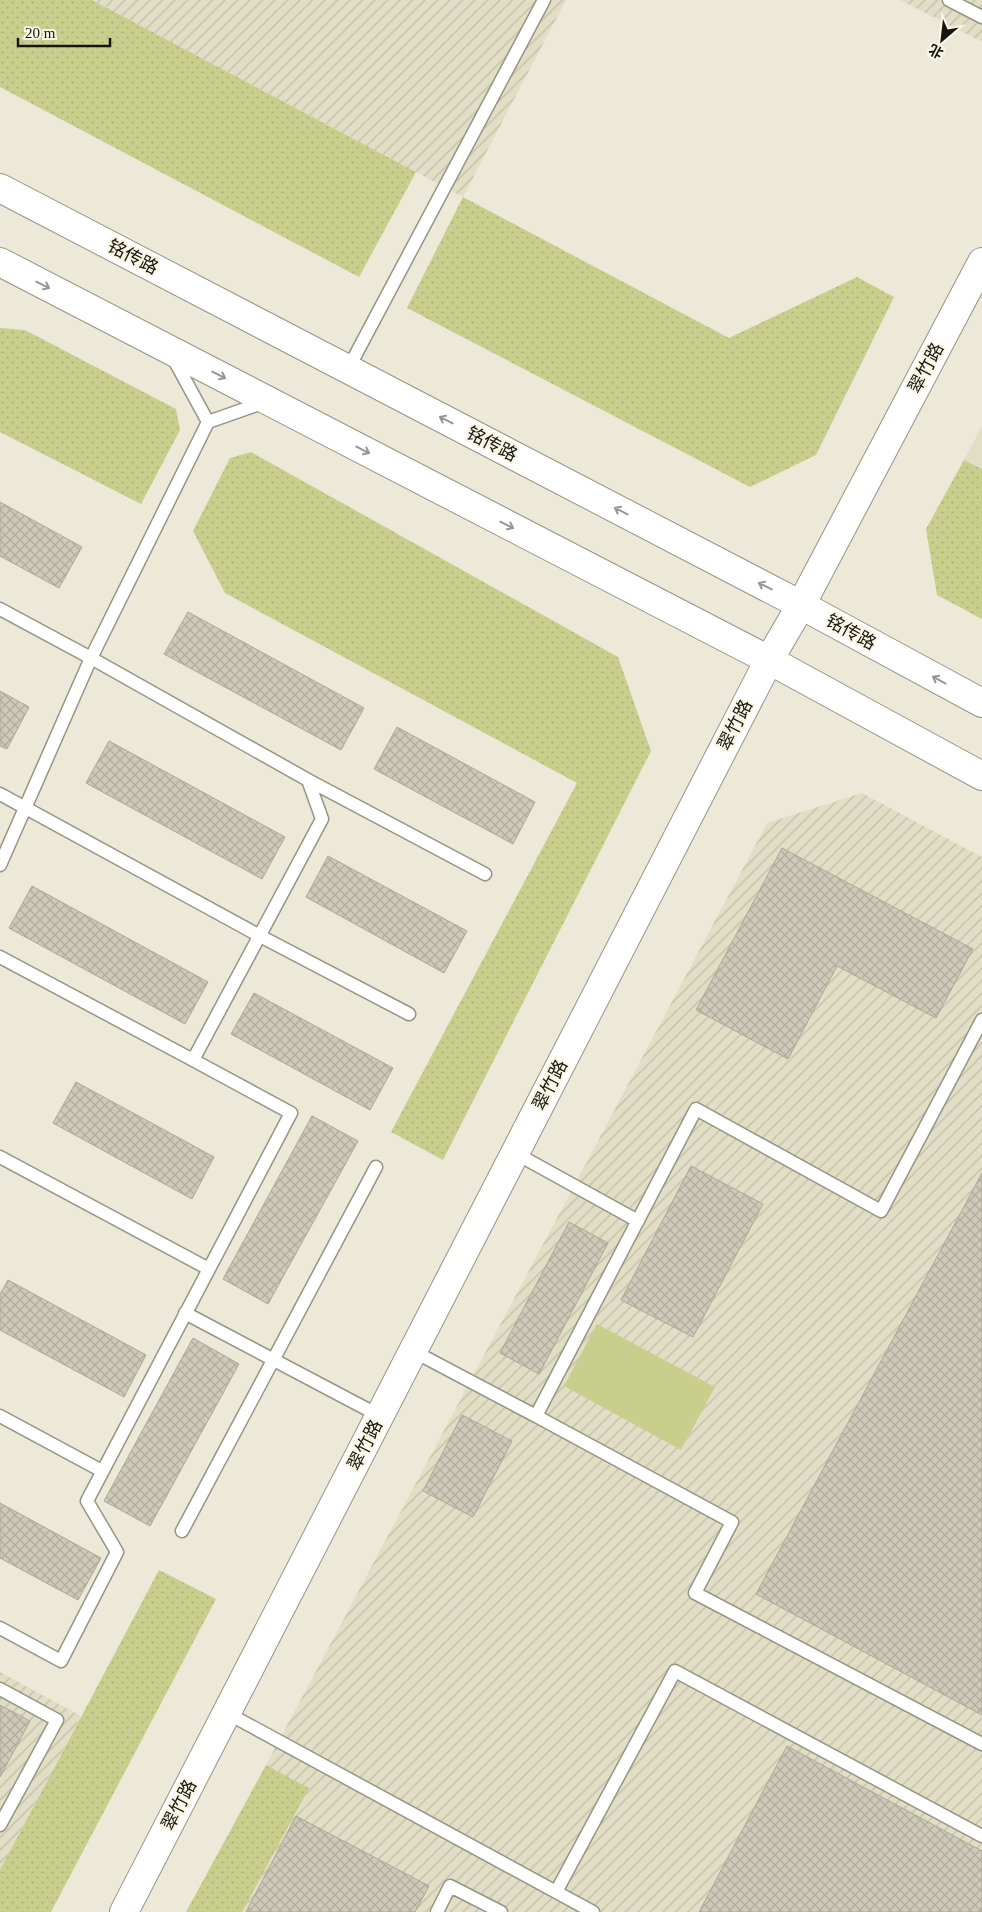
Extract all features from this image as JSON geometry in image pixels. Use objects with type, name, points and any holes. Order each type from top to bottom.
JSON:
[{"type":"main road","name":"铭传路","points":[[0,188],[801,605],[982,703]]},
{"type":"main road","points":[[0,262],[769,660],[982,776]]},
{"type":"main road","name":"翠竹路","points":[[124,1912],[769,660],[801,605],[982,262]]},
{"type":"lane","points":[[348,369],[544,0]]},
{"type":"lane","points":[[949,0],[982,17]]},
{"type":"lane","points":[[169,350],[208,422]]},
{"type":"lane","points":[[0,865],[91,658],[208,422],[268,401]]},
{"type":"lane","points":[[0,609],[308,780],[485,874]]},
{"type":"lane","points":[[193,1060],[322,819],[308,780]]},
{"type":"lane","points":[[0,794],[260,936],[409,1014]]},
{"type":"lane","points":[[0,957],[291,1113],[87,1502],[117,1552],[61,1661],[0,1628]]},
{"type":"lane","points":[[536,1416],[696,1110],[881,1211],[982,1020]]},
{"type":"lane","points":[[515,1153],[638,1221]]},
{"type":"lane","points":[[0,1157],[209,1269]]},
{"type":"lane","points":[[182,1531],[376,1167]]},
{"type":"lane","points":[[185,1313],[380,1416]]},
{"type":"lane","points":[[413,1351],[732,1522],[695,1592],[982,1744]]},
{"type":"lane","points":[[0,1416],[102,1471]]},
{"type":"lane","points":[[556,1892],[675,1671],[982,1836]]},
{"type":"lane","points":[[0,1689],[57,1720],[0,1825]]},
{"type":"lane","points":[[227,1713],[593,1912]]},
{"type":"lane","points":[[437,1912],[450,1886],[501,1912]]},
{"type":"shaded area","points":[[92,0],[566,0],[463,197]]},
{"type":"shaded area","points":[[900,0],[982,0],[982,42]]},
{"type":"shaded area","points":[[982,426],[982,469],[964,460]]},
{"type":"shaded area","points":[[862,793],[982,857],[982,1912],[242,1912],[308,1788],[266,1765],[767,823]]},
{"type":"shaded area","points":[[0,1672],[81,1716],[0,1870]]},
{"type":"green space","points":[[0,0],[92,0],[416,172],[359,277],[0,87]]},
{"type":"green space","points":[[463,197],[729,338],[857,277],[894,297],[816,455],[750,487],[407,308]]},
{"type":"green space","points":[[0,328],[25,330],[176,409],[180,430],[141,504],[0,432]]},
{"type":"green space","points":[[251,452],[618,657],[651,751],[443,1160],[391,1132],[577,783],[225,593],[193,531],[230,458]]},
{"type":"green space","points":[[964,460],[982,469],[982,619],[937,595],[926,529]]},
{"type":"green space","points":[[597,1324],[715,1387],[681,1450],[564,1386]]},
{"type":"green space","points":[[159,1570],[216,1599],[51,1912],[0,1912],[0,1870]]},
{"type":"green space","points":[[266,1765],[309,1788],[242,1912],[186,1912]]},
{"type":"building","points":[[0,502],[82,547],[59,588],[0,556]]},
{"type":"building","points":[[188,612],[364,708],[341,750],[164,654]]},
{"type":"building","points":[[0,691],[29,707],[7,749],[0,746]]},
{"type":"building","points":[[397,727],[535,802],[513,844],[374,769]]},
{"type":"building","points":[[109,741],[285,837],[262,879],[86,783]]},
{"type":"building","points":[[782,848],[973,949],[936,1018],[837,966],[788,1059],[696,1010]]},
{"type":"building","points":[[328,856],[467,931],[444,973],[306,897]]},
{"type":"building","points":[[32,886],[208,982],[185,1024],[9,928]]},
{"type":"building","points":[[254,993],[393,1068],[370,1110],[231,1034]]},
{"type":"building","points":[[76,1082],[214,1157],[192,1199],[53,1123]]},
{"type":"building","points":[[312,1116],[358,1141],[268,1304],[223,1279]]},
{"type":"building","points":[[691,1166],[763,1204],[693,1337],[621,1300]]},
{"type":"building","points":[[982,1173],[982,1715],[756,1594]]},
{"type":"building","points":[[569,1222],[608,1243],[539,1374],[500,1353]]},
{"type":"building","points":[[8,1280],[146,1355],[124,1397],[0,1330],[0,1294]]},
{"type":"building","points":[[193,1338],[239,1364],[150,1526],[104,1501]]},
{"type":"building","points":[[462,1415],[512,1441],[473,1517],[423,1491]]},
{"type":"building","points":[[0,1503],[101,1558],[78,1600],[0,1558]]},
{"type":"building","points":[[0,1705],[30,1721],[0,1777]]},
{"type":"building","points":[[787,1746],[982,1851],[982,1912],[699,1912]]},
{"type":"building","points":[[296,1816],[429,1886],[415,1912],[246,1912]]}]
